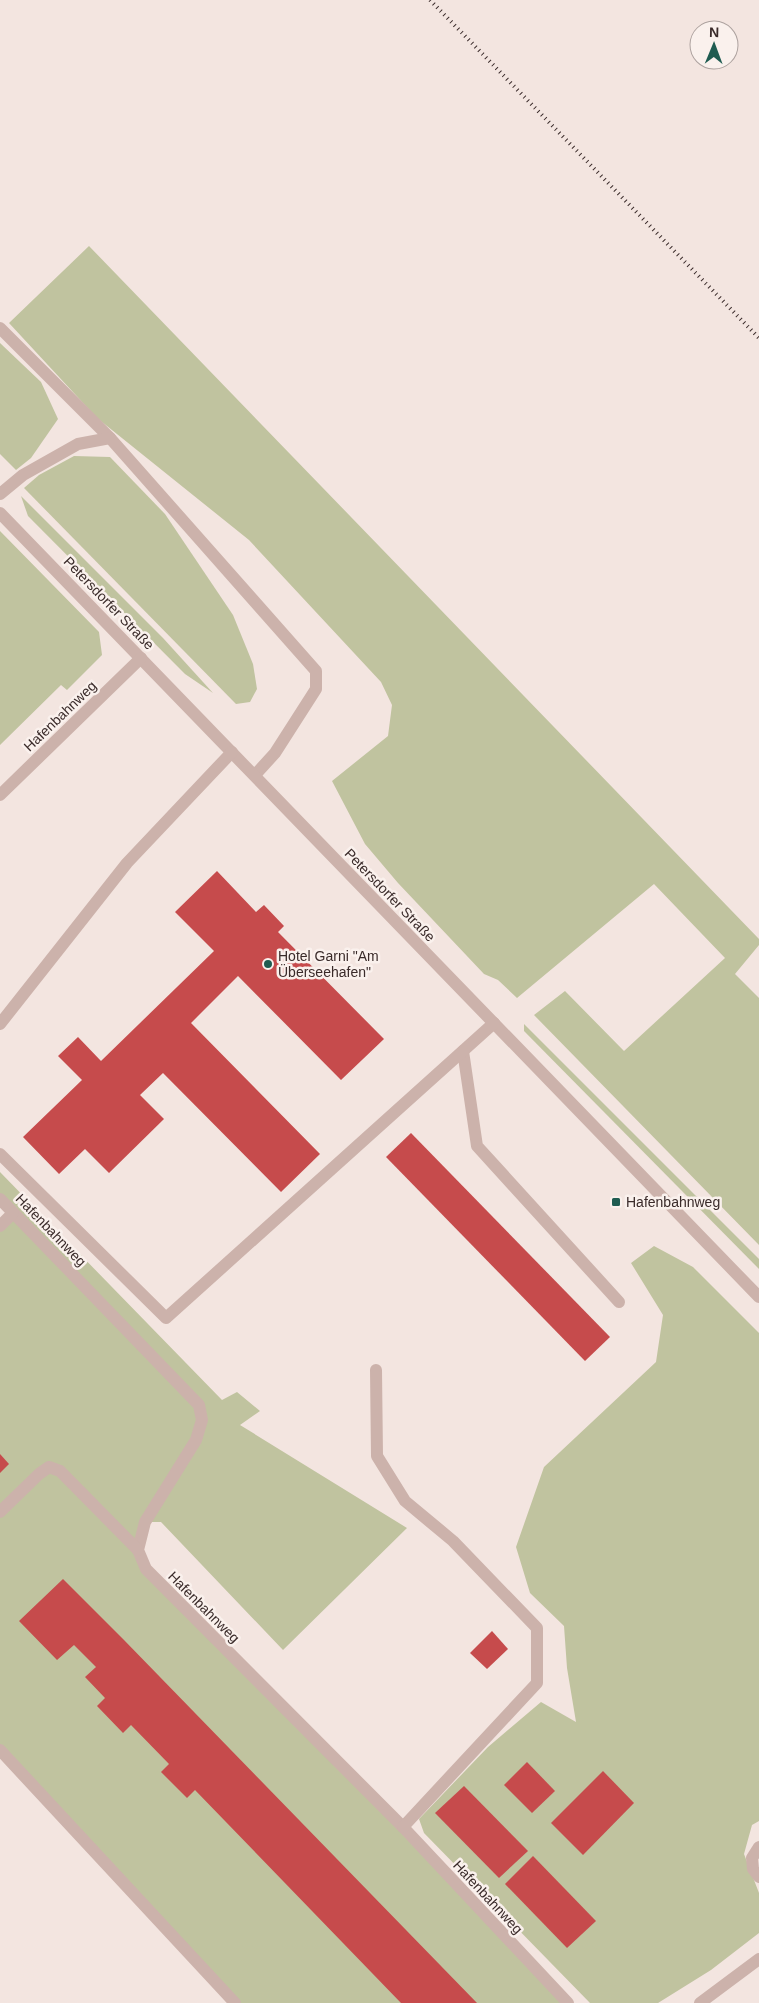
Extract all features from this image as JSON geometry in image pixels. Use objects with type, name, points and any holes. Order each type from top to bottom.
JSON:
[{"type":"street","points":[[0,328],[110,438],[316,671],[316,689],[275,753],[255,775]]},
{"type":"street","points":[[0,494],[23,475],[78,444],[110,438]]},
{"type":"street","name":"Petersdorfer Straße","points":[[0,513],[759,1297]]},
{"type":"street","name":"Hafenbahnweg","points":[[0,795],[141,658]]},
{"type":"street","points":[[0,1024],[127,864],[232,752]]},
{"type":"street","points":[[0,1154],[166,1318],[494,1023]]},
{"type":"street","points":[[463,1051],[477,1146],[618,1302]]},
{"type":"street","name":"Hafenbahnweg","points":[[0,1199],[199,1406],[202,1420],[196,1440],[145,1522],[138,1550],[146,1569],[403,1828],[568,2003]]},
{"type":"street","points":[[0,1226],[13,1213]]},
{"type":"street","points":[[376,1370],[377,1456],[395,1486],[404,1500],[453,1541],[537,1628],[537,1683],[403,1828]]},
{"type":"street","points":[[0,1512],[39,1474],[49,1467],[60,1471],[138,1550]]},
{"type":"street","points":[[0,1750],[235,2003]]},
{"type":"street","points":[[759,1847],[752,1858],[753,1869],[759,1877]]},
{"type":"street","points":[[700,2003],[759,1959]]},
{"type":"green space","points":[[89,246],[759,939],[759,945],[735,974],[759,998],[759,1245],[534,1015],[565,991],[624,1051],[725,958],[654,884],[517,998],[498,980],[484,974],[398,883],[365,844],[332,781],[388,736],[392,705],[381,682],[249,540],[97,418],[9,323]]},
{"type":"green space","points":[[0,343],[41,382],[58,419],[31,458],[16,470],[0,454]]},
{"type":"green space","points":[[74,456],[110,457],[165,514],[233,615],[253,664],[257,689],[250,702],[236,704],[24,488],[39,475]]},
{"type":"green space","points":[[21,496],[163,638],[213,693],[185,674],[28,516]]},
{"type":"green space","points":[[0,531],[99,632],[102,655],[67,690],[61,685],[0,745]]},
{"type":"green space","points":[[524,1024],[759,1259],[759,1269],[524,1031]]},
{"type":"green space","points":[[0,1172],[222,1400],[237,1392],[260,1411],[240,1425],[407,1528],[283,1650],[161,1522],[145,1522],[138,1550],[146,1569],[568,2003],[235,2003],[0,1750],[0,1226],[13,1213],[0,1199]]},
{"type":"green space","points":[[654,1246],[693,1267],[759,1333],[759,1821],[752,1825],[744,1854],[759,1893],[759,1933],[711,1970],[658,2003],[590,2003],[424,1833],[419,1819],[488,1747],[541,1702],[576,1722],[567,1668],[564,1626],[530,1593],[516,1547],[544,1467],[656,1362],[663,1315],[631,1263]]},
{"type":"building","points":[[217,871],[256,912],[264,905],[284,926],[278,932],[384,1039],[341,1080],[238,976],[191,1023],[320,1154],[281,1192],[163,1073],[140,1095],[164,1119],[109,1173],[85,1149],[59,1174],[23,1137],[82,1080],[58,1056],[78,1037],[101,1061],[214,951],[175,912]]},
{"type":"building","points":[[411,1133],[610,1337],[585,1361],[386,1157]]},
{"type":"building","points":[[0,1454],[9,1464],[0,1473]]},
{"type":"building","points":[[63,1579],[477,2003],[401,2003],[195,1790],[187,1798],[161,1772],[169,1764],[131,1725],[123,1733],[97,1706],[105,1698],[85,1677],[96,1667],[74,1645],[57,1660],[19,1621]]},
{"type":"building","points":[[492,1631],[508,1649],[487,1669],[470,1653]]},
{"type":"building","points":[[527,1762],[555,1791],[532,1813],[504,1785]]},
{"type":"building","points":[[603,1771],[634,1803],[583,1855],[551,1823]]},
{"type":"building","points":[[464,1786],[528,1851],[499,1878],[435,1813]]},
{"type":"building","points":[[533,1856],[596,1921],[567,1948],[505,1884]]},
{"type":"railway","points":[[430,0],[759,338]]},
{"type":"place","name":"Hotel Garni \"Am Überseehafen\"","points":[[268,964]]},
{"type":"place","name":"Hafenbahnweg","points":[[616,1202]]}]
